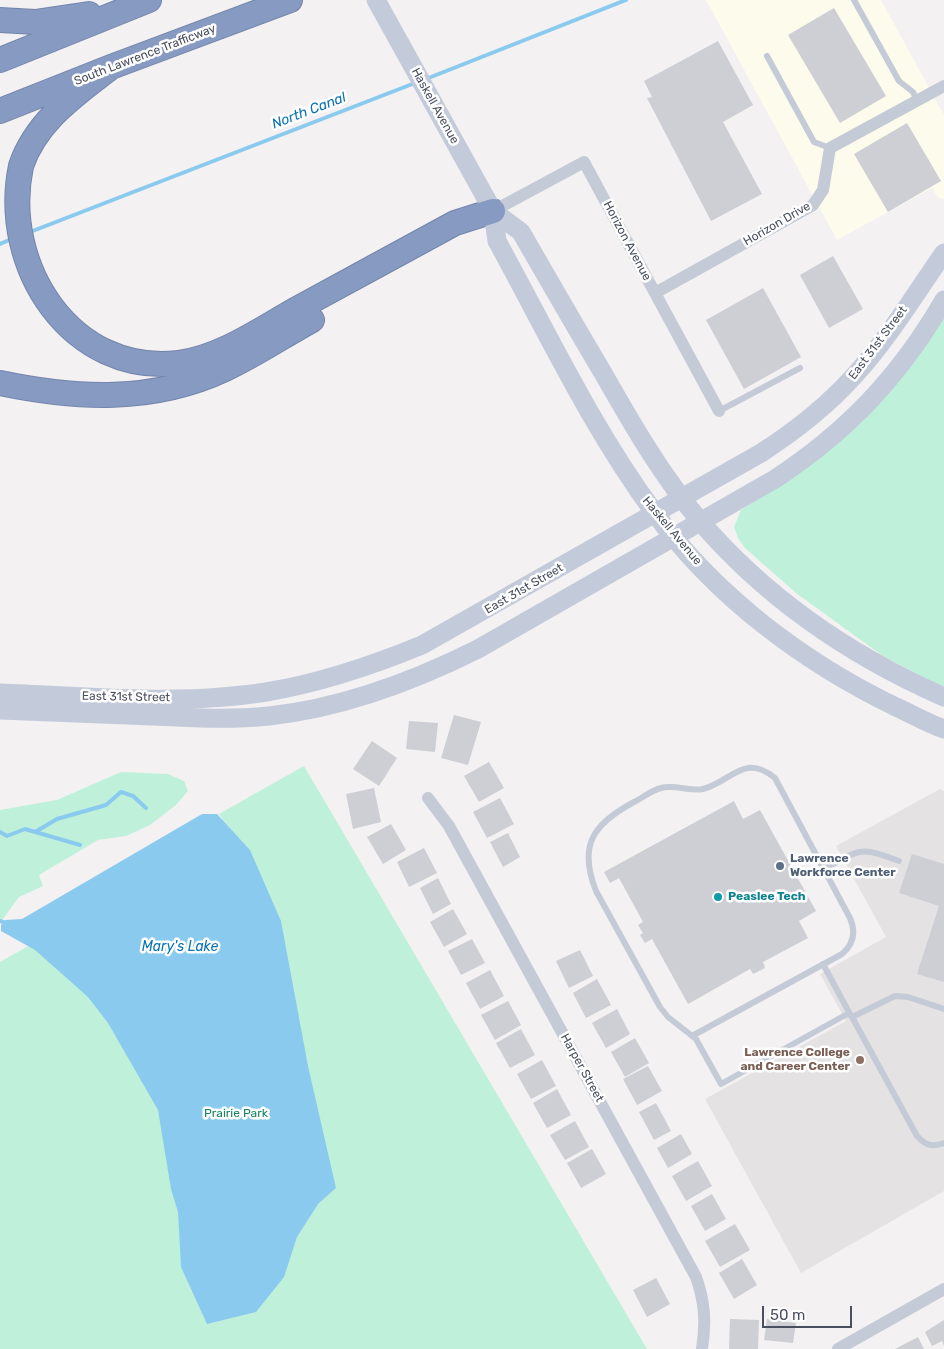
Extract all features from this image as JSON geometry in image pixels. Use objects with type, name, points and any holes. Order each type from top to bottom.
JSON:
[{"type":"highway","name":"South Lawrence Trafficway","points":[[0,111],[290,0]]},
{"type":"highway","points":[[0,20],[35,22],[139,4]]},
{"type":"highway","points":[[0,60],[139,4]]},
{"type":"highway","points":[[111,67],[66,102],[38,132],[21,167],[15,195],[13,218],[16,238],[26,273],[38,295],[60,324],[87,344],[115,356],[142,362],[180,362],[205,357],[226,349],[455,223],[493,211]]},
{"type":"highway","points":[[0,383],[57,394],[108,396],[141,393],[196,380],[242,361],[463,237],[493,211]]},
{"type":"main road","name":"Haskell Avenue","points":[[376,0],[493,211],[497,241],[609,445],[655,514],[674,537],[720,585],[779,637],[831,673],[865,692],[944,729]]},
{"type":"main road","name":"Haskell Avenue","points":[[493,211],[521,232],[640,438],[682,499],[701,522],[757,580],[811,623],[879,667],[944,697]]},
{"type":"main road","name":"East 31st Street","points":[[0,693],[208,698],[264,693],[321,681],[377,664],[422,645],[682,499],[784,438],[832,399],[870,358],[944,253]]},
{"type":"main road","name":"East 31st Street","points":[[0,710],[222,720],[296,712],[353,700],[404,683],[452,662],[701,522],[804,460],[846,426],[893,377],[944,300]]},
{"type":"street","points":[[830,148],[944,86]]},
{"type":"street","name":"Horizon Drive","points":[[655,293],[813,205],[823,190],[830,148]]},
{"type":"street","name":"Horizon Avenue","points":[[493,211],[584,162],[719,412]]},
{"type":"street","name":"Harper Street","points":[[428,798],[449,826],[696,1277],[704,1308],[706,1327],[702,1349]]},
{"type":"street","points":[[840,1348],[944,1288]]},
{"type":"lane","points":[[854,0],[898,80],[913,92],[917,101]]},
{"type":"lane","points":[[767,56],[814,142],[830,148]]},
{"type":"lane","points":[[719,412],[800,368]]},
{"type":"lane","points":[[692,1036],[849,948],[854,928],[775,778],[758,768],[742,769],[702,790],[679,786],[660,788],[614,813],[601,824],[588,850],[590,875],[596,891],[660,1008],[668,1017],[692,1036],[721,1084],[850,1015],[895,996],[908,997],[944,1009]]},
{"type":"lane","points":[[824,869],[849,856],[866,850],[900,861]]},
{"type":"lane","points":[[823,964],[917,1136],[924,1144],[944,1142]]},
{"type":"shaded area","points":[[706,0],[881,0],[944,115],[944,199],[938,198],[932,188],[837,240]]},
{"type":"shaded area","name":"Lawrence College and Career Center","points":[[940,789],[944,791],[944,1191],[801,1273],[705,1099],[846,1021],[820,974],[886,937],[836,846]]},
{"type":"green space","points":[[944,315],[944,688],[883,656],[796,593],[745,548],[738,538],[734,527],[741,510],[804,470],[862,422],[912,364]]},
{"type":"green space","name":"Prairie Park","points":[[304,766],[647,1349],[0,1349],[0,962],[230,833],[219,814]]},
{"type":"green space","points":[[121,772],[168,774],[184,781],[188,791],[176,805],[150,825],[126,836],[98,840],[39,875],[43,886],[19,897],[0,923],[0,810],[57,800]]},
{"type":"water","name":"Mary's Lake","points":[[202,814],[217,814],[250,850],[281,921],[308,1066],[336,1188],[318,1204],[297,1237],[284,1277],[256,1312],[207,1324],[181,1267],[178,1212],[171,1189],[158,1110],[108,1023],[88,997],[35,950],[1,931],[1,925],[5,920],[22,919]]},
{"type":"building","points":[[834,8],[886,96],[840,123],[788,35]]},
{"type":"building","points":[[718,41],[753,105],[723,122],[762,194],[711,221],[647,98],[652,97],[644,81]]},
{"type":"building","points":[[907,123],[941,181],[888,212],[854,154]]},
{"type":"building","points":[[833,256],[863,309],[829,328],[800,275]]},
{"type":"building","points":[[763,288],[801,357],[744,389],[706,320]]},
{"type":"building","points":[[454,715],[481,722],[468,765],[441,758]]},
{"type":"building","points":[[409,721],[438,723],[435,752],[406,749]]},
{"type":"building","points":[[372,741],[397,758],[379,786],[353,769]]},
{"type":"building","points":[[489,762],[504,788],[479,802],[464,776]]},
{"type":"building","points":[[374,788],[381,822],[353,829],[346,794]]},
{"type":"building","points":[[500,798],[514,824],[487,838],[473,812]]},
{"type":"building","name":"Peaslee Tech","points":[[734,801],[743,819],[760,810],[816,911],[799,921],[808,938],[763,962],[765,968],[753,974],[750,969],[688,1004],[652,939],[645,943],[640,935],[643,933],[638,925],[643,922],[619,878],[610,883],[604,872]]},
{"type":"building","points":[[391,824],[406,850],[383,864],[367,837]]},
{"type":"building","points":[[508,833],[520,857],[503,867],[490,842]]},
{"type":"building","points":[[424,848],[437,873],[409,887],[397,862]]},
{"type":"building","points":[[912,854],[944,864],[944,982],[917,974],[939,906],[899,893]]},
{"type":"building","points":[[438,878],[451,904],[433,914],[420,888]]},
{"type":"building","points":[[453,909],[467,934],[444,947],[430,922]]},
{"type":"building","points":[[472,939],[485,963],[461,975],[448,951]]},
{"type":"building","points":[[580,950],[593,976],[569,988],[556,961]]},
{"type":"building","points":[[490,970],[504,996],[480,1009],[466,983]]},
{"type":"building","points":[[597,979],[611,1005],[586,1018],[573,993]]},
{"type":"building","points":[[508,1001],[521,1025],[495,1040],[481,1015]]},
{"type":"building","points":[[617,1009],[630,1034],[606,1048],[592,1023]]},
{"type":"building","points":[[521,1029],[535,1055],[510,1068],[496,1043]]},
{"type":"building","points":[[635,1038],[649,1063],[625,1077],[611,1052]]},
{"type":"building","points":[[542,1060],[556,1086],[531,1099],[517,1074]]},
{"type":"building","points":[[648,1066],[662,1091],[637,1105],[623,1079]]},
{"type":"building","points":[[557,1089],[571,1115],[547,1128],[533,1103]]},
{"type":"building","points":[[656,1103],[671,1131],[654,1140],[639,1112]]},
{"type":"building","points":[[575,1121],[589,1147],[565,1160],[550,1135]]},
{"type":"building","points":[[681,1134],[692,1154],[668,1168],[657,1148]]},
{"type":"building","points":[[592,1149],[606,1174],[581,1188],[567,1163]]},
{"type":"building","points":[[698,1161],[712,1186],[686,1201],[672,1176]]},
{"type":"building","points":[[712,1194],[726,1219],[705,1231],[691,1206]]},
{"type":"building","points":[[735,1224],[750,1250],[720,1267],[705,1241]]},
{"type":"building","points":[[742,1259],[757,1285],[734,1299],[719,1273]]},
{"type":"building","points":[[656,1278],[670,1304],[647,1317],[633,1290]]},
{"type":"building","points":[[730,1319],[759,1320],[758,1349],[729,1349]]},
{"type":"building","points":[[767,1319],[796,1323],[793,1343],[764,1340]]},
{"type":"building","points":[[944,1320],[944,1346],[942,1341],[932,1346],[925,1332]]},
{"type":"building","points":[[918,1337],[924,1349],[895,1349]]},
{"type":"waterway","name":"North Canal","points":[[426,79],[626,0]]},
{"type":"waterway","name":"North Canal","points":[[30,232],[415,83]]},
{"type":"waterway","name":"North Canal","points":[[0,244],[14,238]]},
{"type":"waterway","points":[[35,832],[57,819],[106,805],[121,792],[133,796],[146,808]]},
{"type":"waterway","points":[[0,832],[7,836],[25,829],[80,845]]},
{"type":"place","name":"Lawrence Workforce Center","points":[[780,866]]},
{"type":"place","name":"Peaslee Tech","points":[[718,897]]},
{"type":"place","name":"Lawrence College and Career Center","points":[[860,1060]]}]
